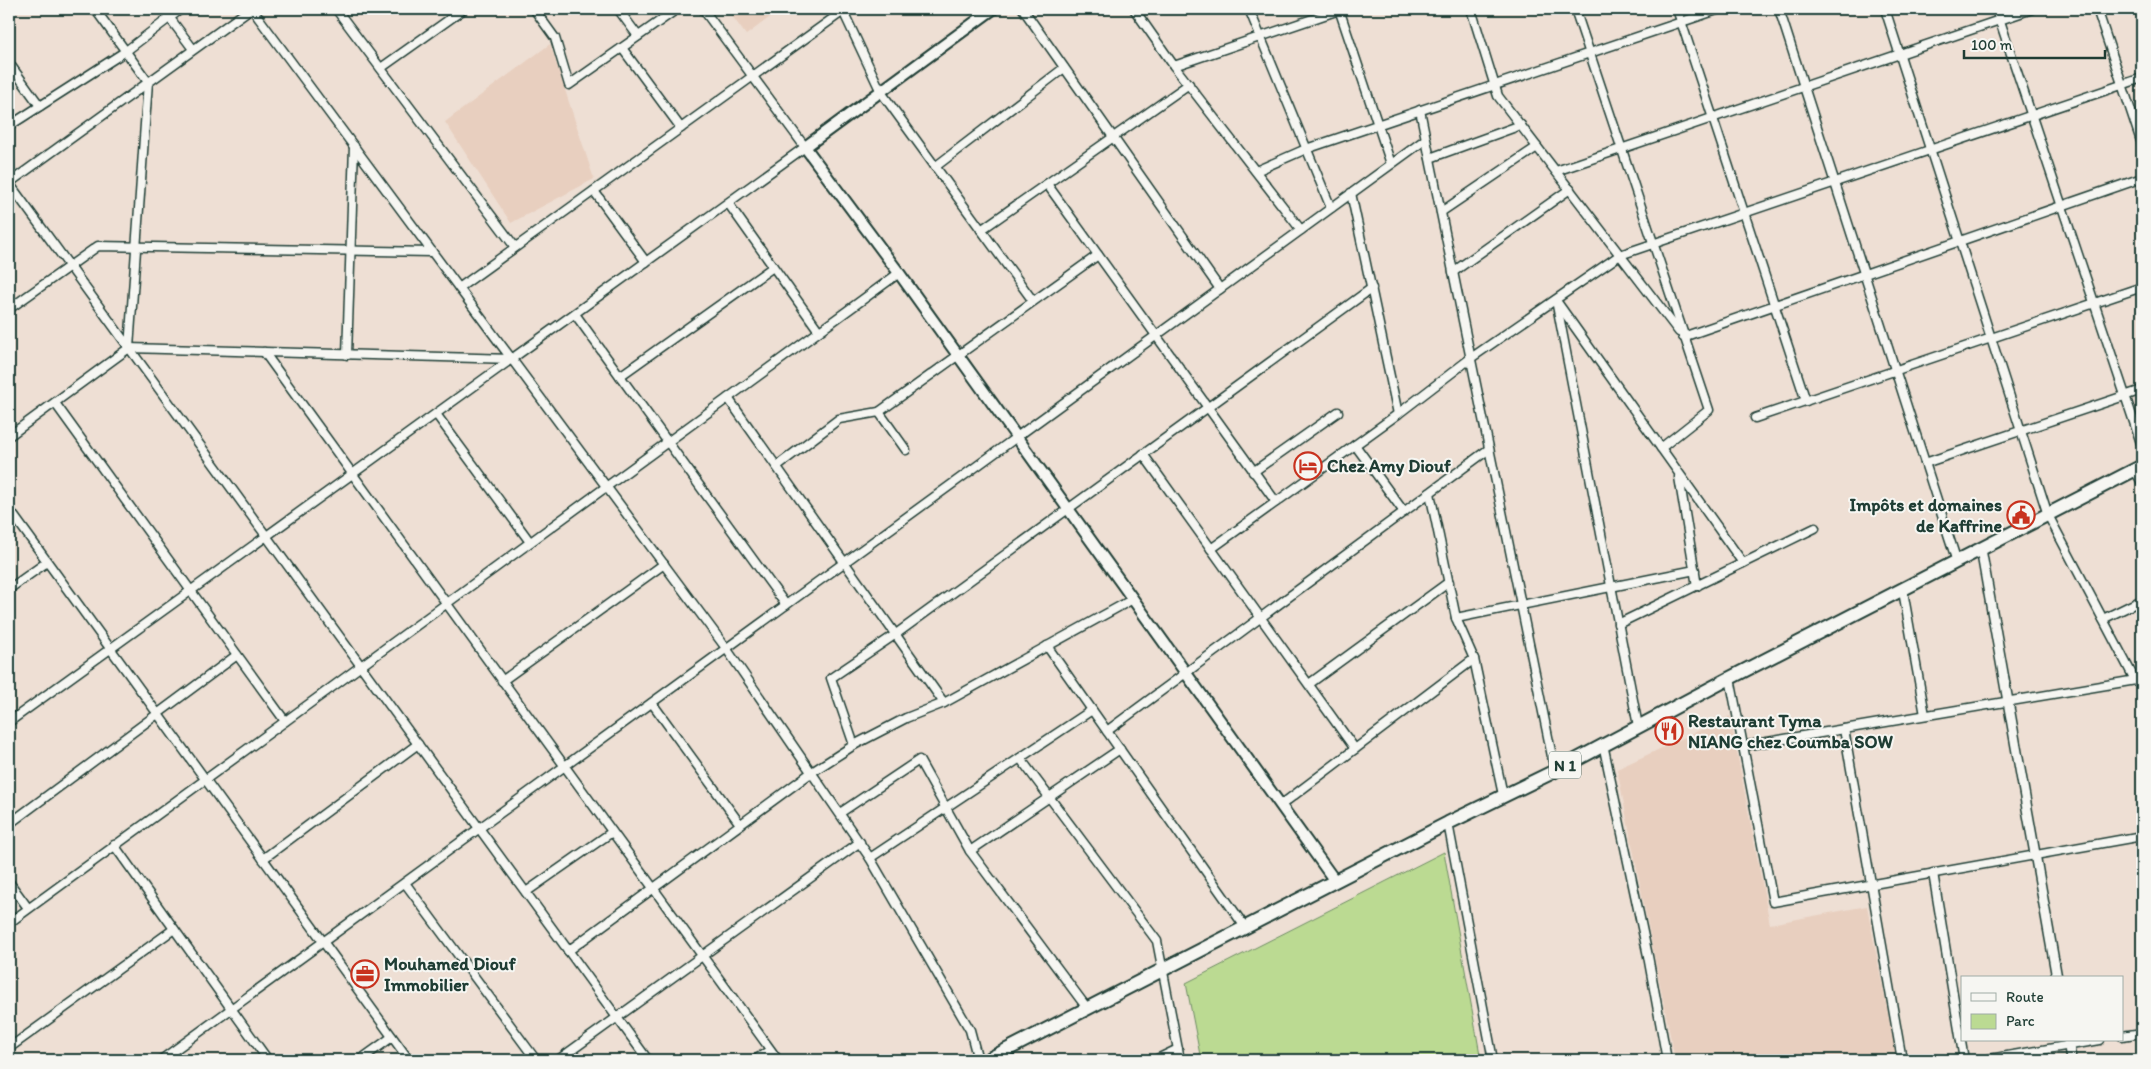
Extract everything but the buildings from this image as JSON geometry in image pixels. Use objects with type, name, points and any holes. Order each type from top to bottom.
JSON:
[{"type":"highway","name":"N 1","points":[[987,1060],[1448,823],[1555,771],[1730,678],[1903,591],[2139,468]]},
{"type":"main road","points":[[993,9],[805,147],[958,354],[1335,881]]},
{"type":"street","points":[[95,9],[148,82],[129,348]]},
{"type":"street","points":[[163,9],[194,49]]},
{"type":"street","points":[[9,126],[126,51],[181,9]]},
{"type":"street","points":[[648,1060],[9,183],[251,9],[726,648],[812,772],[870,858],[970,1030],[978,1060]]},
{"type":"street","points":[[336,9],[515,247]]},
{"type":"street","points":[[381,68],[464,9]]},
{"type":"street","points":[[534,9],[555,38],[569,85],[677,9]]},
{"type":"street","points":[[618,9],[638,36]]},
{"type":"street","points":[[9,722],[805,147],[703,9]]},
{"type":"street","points":[[1023,9],[1220,288]]},
{"type":"street","points":[[1134,9],[1174,66],[1301,230]]},
{"type":"street","points":[[1248,9],[1331,208]]},
{"type":"street","points":[[1174,66],[1340,9],[1391,164]]},
{"type":"street","points":[[1471,9],[1498,96],[1683,337]]},
{"type":"street","points":[[1575,9],[1683,337],[1709,410],[1661,448]]},
{"type":"street","points":[[1677,9],[1806,401]]},
{"type":"street","points":[[1256,171],[1306,149],[1720,9]]},
{"type":"street","points":[[1779,9],[1957,562]]},
{"type":"street","points":[[1743,746],[2139,679],[2103,619],[2048,515],[1885,9]]},
{"type":"street","points":[[1996,9],[2142,446]]},
{"type":"street","points":[[1556,171],[2032,9]]},
{"type":"street","points":[[2097,9],[2142,144]]},
{"type":"street","points":[[459,288],[845,10],[881,92],[1033,301]]},
{"type":"street","points":[[622,48],[681,128]]},
{"type":"street","points":[[9,63],[40,106]]},
{"type":"street","points":[[935,167],[1064,68]]},
{"type":"street","points":[[1211,549],[1398,414],[1471,358],[1620,255],[2142,78]]},
{"type":"street","points":[[981,230],[1189,84]]},
{"type":"street","points":[[1420,110],[1555,771]]},
{"type":"street","points":[[1430,158],[1521,125]]},
{"type":"street","points":[[161,1060],[1426,138]]},
{"type":"street","points":[[347,355],[354,146]]},
{"type":"street","points":[[1441,212],[1537,147]]},
{"type":"street","points":[[1683,337],[2142,178]]},
{"type":"street","points":[[1047,184],[1276,502]]},
{"type":"street","points":[[1453,272],[1570,189]]},
{"type":"street","points":[[594,191],[646,262]]},
{"type":"street","points":[[1351,193],[1398,414]]},
{"type":"street","points":[[728,203],[819,331]]},
{"type":"street","points":[[9,309],[98,246],[432,252]]},
{"type":"street","points":[[777,466],[839,419],[879,412],[1098,256]]},
{"type":"street","points":[[620,376],[773,267]]},
{"type":"street","points":[[9,922],[899,273]]},
{"type":"street","points":[[1756,418],[2142,287]]},
{"type":"street","points":[[854,745],[832,678],[896,634],[1372,288]]},
{"type":"street","points":[[1556,300],[1743,564]]},
{"type":"street","points":[[1556,300],[1638,726]]},
{"type":"street","points":[[575,314],[786,605]]},
{"type":"street","points":[[9,436],[129,348],[512,359]]},
{"type":"street","points":[[264,352],[778,1060]]},
{"type":"street","points":[[1925,463],[2142,390]]},
{"type":"street","points":[[728,398],[944,703]]},
{"type":"street","points":[[55,402],[285,721]]},
{"type":"street","points":[[879,412],[906,450]]},
{"type":"street","points":[[1253,472],[1338,412]]},
{"type":"street","points":[[436,414],[530,542]]},
{"type":"street","points":[[1355,445],[1404,512]]},
{"type":"street","points":[[1107,731],[1489,449]]},
{"type":"street","points":[[1143,454],[1355,749]]},
{"type":"street","points":[[2139,468],[2142,483]]},
{"type":"street","points":[[1679,473],[1697,586]]},
{"type":"street","points":[[1430,493],[1456,618],[1474,659],[1503,796]]},
{"type":"street","points":[[9,509],[409,1060]]},
{"type":"street","points":[[1618,624],[1815,528]]},
{"type":"street","points":[[1981,549],[2057,976]]},
{"type":"street","points":[[9,590],[47,562]]},
{"type":"street","points":[[502,681],[664,564]]},
{"type":"street","points":[[1456,618],[1695,570]]},
{"type":"street","points":[[1309,684],[1449,582]]},
{"type":"street","points":[[1903,591],[1925,715]]},
{"type":"street","points":[[568,951],[812,772],[854,745],[906,718],[944,703],[1133,599]]},
{"type":"street","points":[[2103,619],[2142,600]]},
{"type":"street","points":[[1047,646],[1245,927]]},
{"type":"street","points":[[9,824],[237,655]]},
{"type":"street","points":[[1281,805],[1474,659]]},
{"type":"street","points":[[1730,678],[1773,902],[2142,836]]},
{"type":"street","points":[[652,703],[740,824]]},
{"type":"street","points":[[870,858],[1092,710]]},
{"type":"street","points":[[1844,729],[1902,1060]]},
{"type":"street","points":[[262,858],[418,744]]},
{"type":"street","points":[[1603,744],[1648,956],[1667,1060]]},
{"type":"street","points":[[970,851],[1120,749]]},
{"type":"street","points":[[1020,758],[1157,941],[1180,1060]]},
{"type":"street","points":[[840,814],[919,760],[970,851],[1087,1008]]},
{"type":"street","points":[[1448,823],[1493,1060]]},
{"type":"street","points":[[526,892],[612,832]]},
{"type":"street","points":[[558,1060],[860,842]]},
{"type":"street","points":[[114,845],[268,1060]]},
{"type":"street","points":[[1933,873],[1961,1042]]},
{"type":"street","points":[[9,882],[28,908]]},
{"type":"street","points":[[405,883],[536,1060]]},
{"type":"street","points":[[9,1048],[174,929]]},
{"type":"street","points":[[2124,1036],[2142,1033]]},
{"type":"street","points":[[360,1060],[392,1037]]},
{"type":"street","points":[[1961,1042],[1964,1060]]},
{"type":"street","points":[[1984,1060],[2068,1043],[2071,1060]]},
{"type":"street","points":[[1155,1060],[1178,1049]]},
{"type":"street","points":[[755,1060],[770,1050]]},
{"type":"shaded area","points":[[727,9],[781,9],[746,35]]},
{"type":"shaded area","points":[[550,44],[594,179],[511,223],[445,122]]},
{"type":"shaded area","points":[[1730,716],[1770,924],[1867,906],[1897,1060],[1675,1060],[1617,769]]},
{"type":"green space","points":[[1444,852],[1481,1060],[1201,1060],[1186,983]]},
{"type":"place","name":"Chez Amy Diouf","points":[[1308,466]]},
{"type":"place","name":"Impôts et domaines de Kaffrine","points":[[2021,515]]},
{"type":"place","name":"Restaurant Tyma NIANG chez Coumba SOW","points":[[1669,731]]},
{"type":"place","name":"Mouhamed Diouf Immobilier","points":[[365,974]]}]
